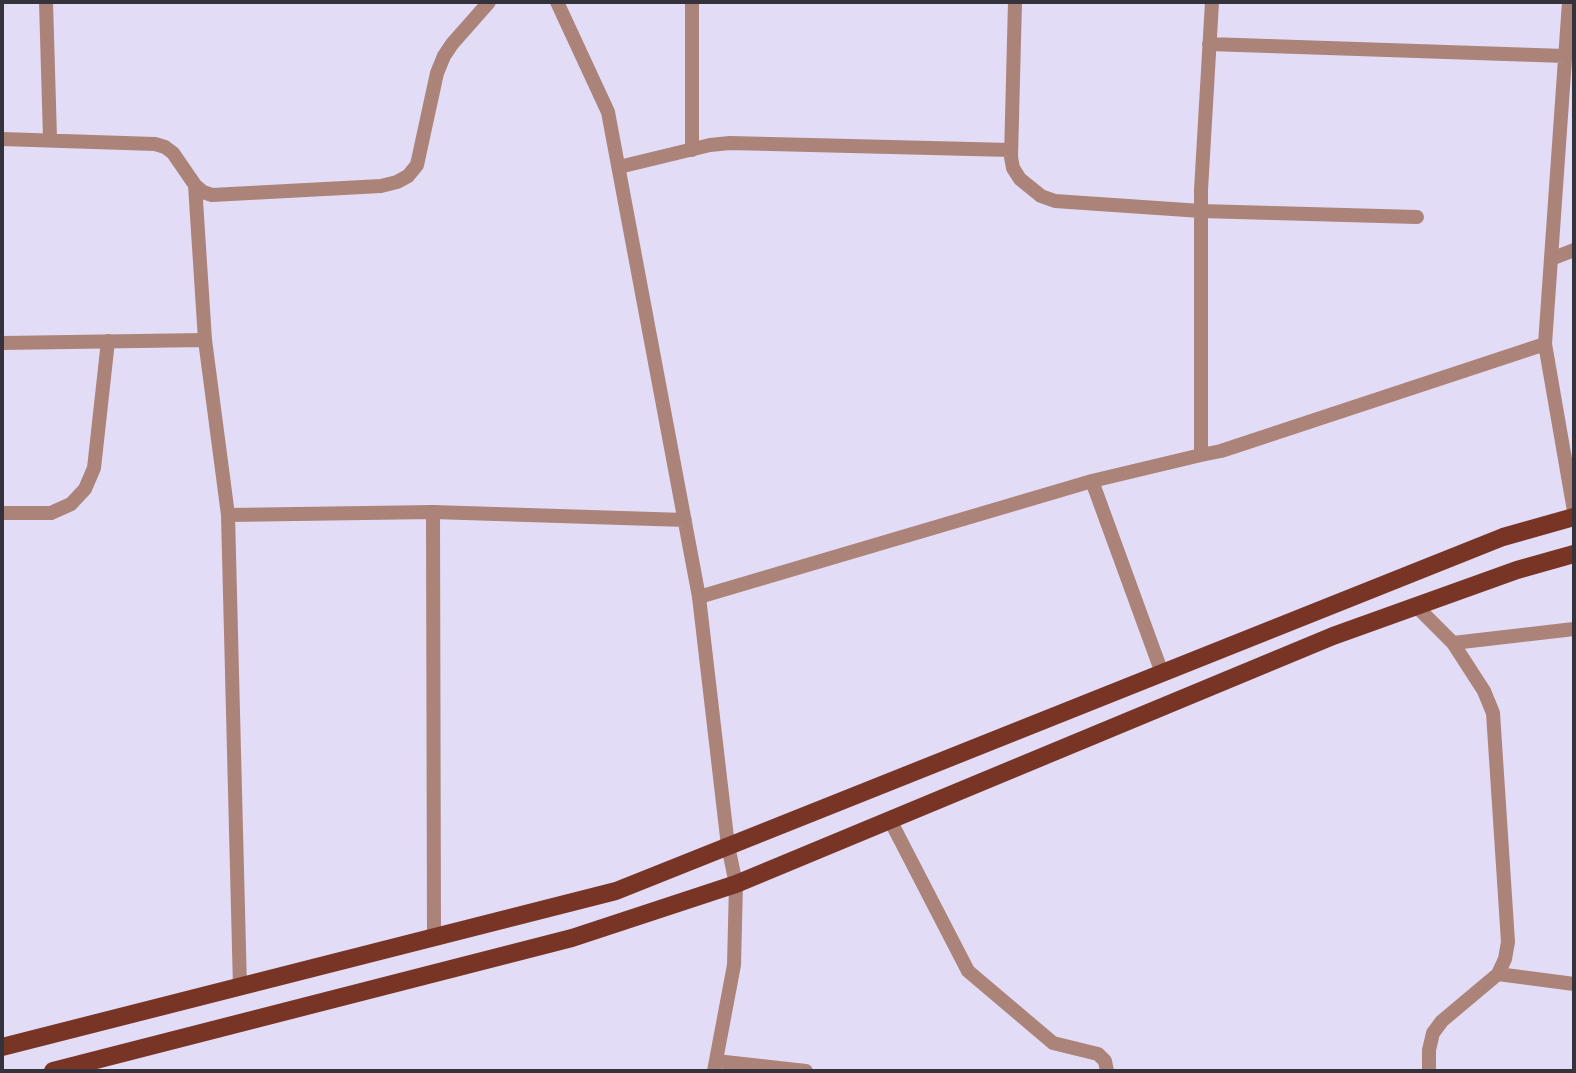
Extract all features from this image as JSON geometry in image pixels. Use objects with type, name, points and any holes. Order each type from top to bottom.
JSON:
[{"type":"main road","points":[[2,1047],[616,891],[1503,537],[1574,517]]},
{"type":"main road","points":[[54,1071],[572,938],[736,884],[1334,636],[1517,570],[1574,554]]},
{"type":"street","points":[[46,2],[50,138]]},
{"type":"street","points":[[2,139],[50,138],[155,144],[173,153],[195,185],[212,195],[381,186],[397,182],[408,176],[416,164],[437,73],[444,56],[489,2]]},
{"type":"street","points":[[557,2],[608,112],[699,597],[728,846],[736,884],[734,965],[715,1066],[806,1071]]},
{"type":"street","points":[[692,2],[692,150]]},
{"type":"street","points":[[1015,2],[1011,150],[1013,169],[1020,179],[1041,196],[1055,201],[1201,211],[1418,217]]},
{"type":"street","points":[[1201,455],[1201,211],[1212,2]]},
{"type":"street","points":[[1569,2],[1545,344],[1574,511]]},
{"type":"street","points":[[1209,44],[1565,56]]},
{"type":"street","points":[[619,167],[730,143],[1011,150]]},
{"type":"street","points":[[195,185],[205,340],[228,515],[240,988]]},
{"type":"street","points":[[1550,259],[1574,250]]},
{"type":"street","points":[[2,343],[205,340]]},
{"type":"street","points":[[2,513],[51,513],[71,504],[85,489],[94,468],[108,341]]},
{"type":"street","points":[[699,597],[1092,481],[1221,451],[1545,344]]},
{"type":"street","points":[[1092,481],[1162,673]]},
{"type":"street","points":[[228,515],[433,512],[685,520]]},
{"type":"street","points":[[433,512],[434,938]]},
{"type":"street","points":[[1417,607],[1453,643],[1484,691],[1493,713],[1508,942],[1506,959],[1498,974],[1442,1021],[1433,1032],[1429,1050],[1429,1071]]},
{"type":"street","points":[[1453,643],[1574,629]]},
{"type":"street","points":[[890,820],[968,971],[1053,1043],[1098,1054],[1107,1071]]},
{"type":"street","points":[[1498,974],[1574,984]]}]
